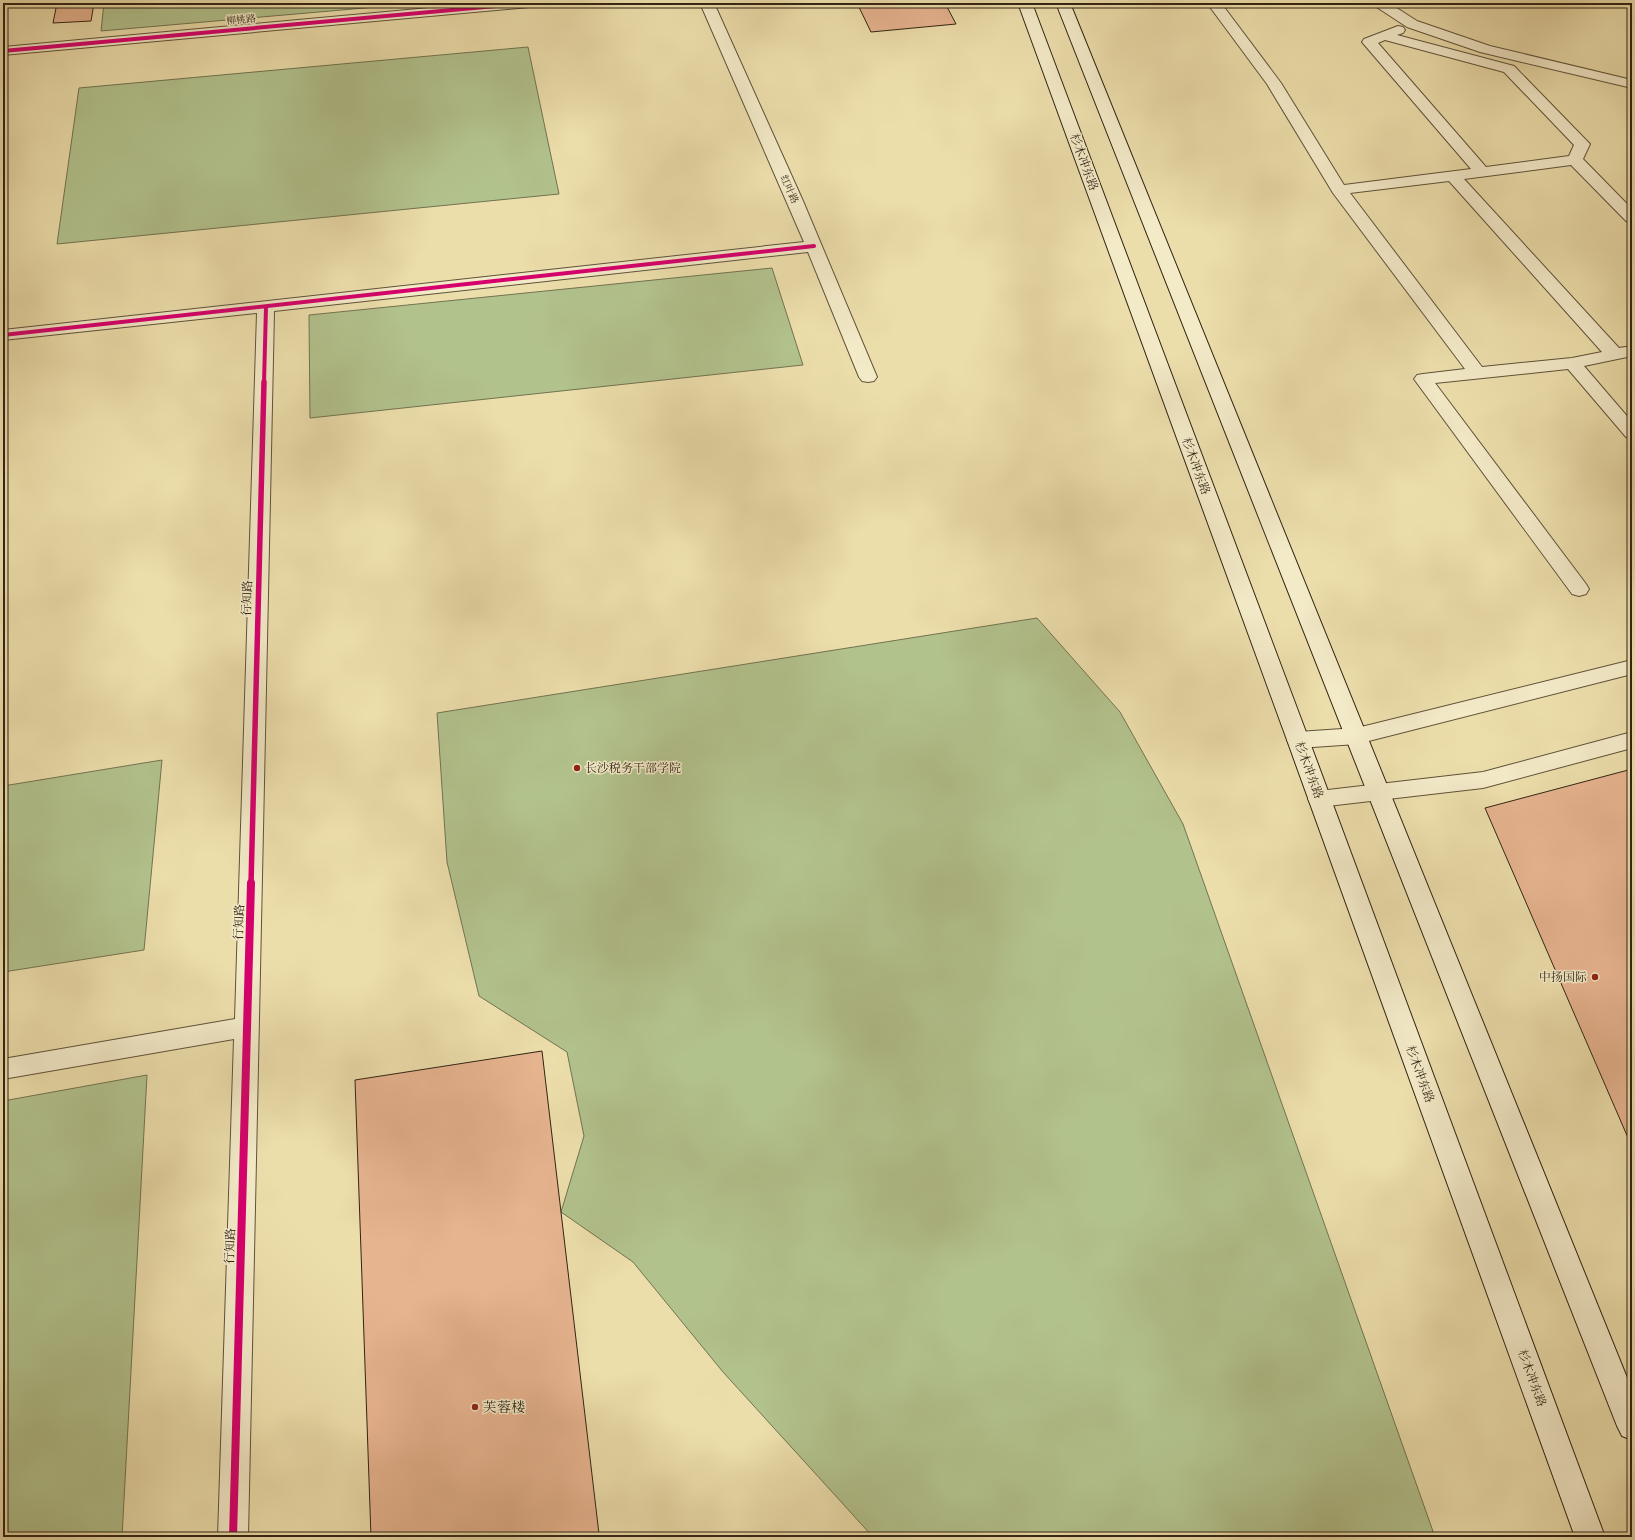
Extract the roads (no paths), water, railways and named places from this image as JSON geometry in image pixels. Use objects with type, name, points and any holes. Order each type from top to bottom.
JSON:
[{"type":"street","name":"柳桃路","points":[[3,51],[529,3]]},
{"type":"street","name":"红叶路","points":[[707,3],[814,246],[868,377]]},
{"type":"street","name":"杉木冲东路","points":[[1025,3],[1298,740],[1590,1537]]},
{"type":"street","points":[[1063,3],[1632,1426]]},
{"type":"street","points":[[1214,3],[1274,82],[1339,190],[1477,373]]},
{"type":"street","points":[[1380,3],[1412,24],[1485,49],[1632,84]]},
{"type":"street","points":[[1412,24],[1369,42],[1482,172]]},
{"type":"street","points":[[1384,36],[1509,69],[1582,144],[1575,160]]},
{"type":"street","points":[[1339,190],[1575,160]]},
{"type":"street","points":[[1575,160],[1632,218]]},
{"type":"street","points":[[1452,175],[1615,355]]},
{"type":"street","points":[[3,335],[814,246]]},
{"type":"street","name":"行知路","points":[[233,1537],[266,307]]},
{"type":"street","points":[[1579,589],[1423,379],[1572,363],[1632,351]]},
{"type":"street","points":[[1572,363],[1632,433]]},
{"type":"street","points":[[1298,740],[1357,736],[1632,667]]},
{"type":"street","points":[[1319,799],[1483,780],[1632,740]]},
{"type":"street","points":[[3,1069],[247,1027]]},
{"type":"place","name":"长沙税务干部学院","points":[[577,768]]},
{"type":"place","name":"中扬国际","points":[[1595,977]]},
{"type":"place","name":"芙蓉楼","points":[[475,1407]]}]
